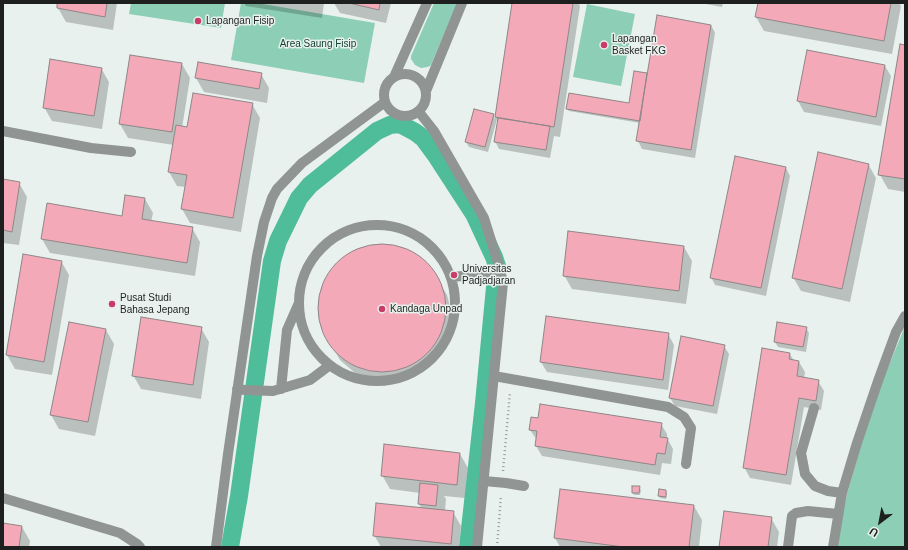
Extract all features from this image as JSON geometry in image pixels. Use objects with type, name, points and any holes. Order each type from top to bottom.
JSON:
[{"type":"lane","points":[[427,3],[394,77],[387,84],[384,92],[385,102],[390,111],[399,116],[409,116],[419,112],[425,103],[426,91],[462,3]]},
{"type":"lane","points":[[394,77],[401,74],[410,75],[417,78],[423,84],[426,91]]},
{"type":"lane","points":[[216,547],[241,390],[257,256],[264,222],[272,198],[277,189],[302,163],[385,102]]},
{"type":"lane","points":[[419,112],[434,130],[484,218],[503,283],[477,547]]},
{"type":"lane","points":[[3,131],[92,148],[131,152]]},
{"type":"lane","points":[[386,225],[407,231],[426,242],[441,258],[451,277],[456,299],[454,321],[446,341],[433,359],[415,372],[394,380],[372,382],[351,375],[330,365],[317,354],[307,338],[300,321],[298,303],[301,281],[310,261],[324,244],[343,233],[363,226],[386,225]]},
{"type":"lane","points":[[451,277],[486,274],[500,269]]},
{"type":"lane","points":[[277,390],[287,330],[298,303]]},
{"type":"lane","points":[[833,547],[842,493],[878,380],[896,332],[905,316]]},
{"type":"lane","points":[[241,390],[277,390],[310,380],[330,365]]},
{"type":"lane","points":[[494,376],[668,407],[684,417],[691,428],[686,464]]},
{"type":"lane","points":[[814,408],[801,453],[805,474],[815,486],[828,491],[842,493]]},
{"type":"lane","points":[[484,481],[502,482],[524,486]]},
{"type":"lane","points":[[3,498],[120,533],[140,547]]},
{"type":"lane","points":[[788,547],[792,516],[796,512],[808,511],[838,514]]},
{"type":"path","points":[[497,547],[512,380]]},
{"type":"green space","name":"Lapangan Fisip","points":[[131,3],[225,3],[221,28],[129,14]]},
{"type":"green space","name":"Area Saung Fisip","points":[[241,3],[257,3],[375,23],[364,83],[231,60]]},
{"type":"green space","points":[[434,3],[457,3],[431,65],[421,68],[415,65],[411,59],[411,56]]},
{"type":"green space","name":"Lapangan Basket FKG","points":[[587,4],[635,14],[621,86],[573,77]]},
{"type":"green space","points":[[905,326],[905,547],[836,547],[847,494],[863,439],[883,380]]},
{"type":"building","points":[[57,3],[107,3],[105,17],[57,8]]},
{"type":"building","points":[[349,3],[380,3],[379,10]]},
{"type":"building","points":[[512,3],[573,3],[554,127],[495,117]]},
{"type":"building","points":[[758,3],[891,3],[884,41],[755,17]]},
{"type":"building","points":[[657,15],[711,25],[691,150],[636,141]]},
{"type":"building","points":[[900,44],[905,45],[905,179],[878,175]]},
{"type":"building","points":[[807,50],[885,65],[876,117],[797,101]]},
{"type":"building","points":[[130,55],[182,63],[172,132],[119,124]]},
{"type":"building","points":[[50,59],[102,68],[94,116],[43,108]]},
{"type":"building","points":[[198,62],[262,73],[259,89],[195,78]]},
{"type":"building","points":[[634,71],[647,73],[640,121],[566,109],[569,93],[629,103]]},
{"type":"building","points":[[193,93],[253,103],[233,218],[181,209],[187,175],[168,172],[176,125],[187,127]]},
{"type":"building","points":[[474,109],[494,114],[485,147],[465,142]]},
{"type":"building","points":[[498,118],[550,126],[546,150],[494,142]]},
{"type":"building","points":[[818,152],[869,164],[842,289],[792,278]]},
{"type":"building","points":[[735,156],[786,167],[761,288],[710,278]]},
{"type":"building","points":[[3,179],[20,182],[12,232],[3,230]]},
{"type":"building","points":[[125,195],[145,198],[142,219],[193,227],[187,263],[41,239],[47,203],[122,216]]},
{"type":"building","points":[[568,231],[684,246],[679,291],[563,276]]},
{"type":"building","name":"Kandaga Unpad","points":[[388,244],[412,251],[423,258],[432,267],[441,283],[445,295],[445,321],[439,338],[432,349],[423,358],[412,365],[395,371],[376,372],[352,365],[341,358],[332,349],[325,338],[319,321],[318,302],[325,278],[332,267],[341,258],[352,251],[369,245]]},
{"type":"building","points":[[23,254],[62,261],[44,362],[6,355]]},
{"type":"building","points":[[546,316],[669,333],[663,380],[540,362]]},
{"type":"building","points":[[141,317],[202,327],[193,385],[132,376]]},
{"type":"building","points":[[69,322],[106,329],[88,422],[50,415]]},
{"type":"building","points":[[777,322],[807,327],[803,347],[774,342]]},
{"type":"building","points":[[681,336],[725,345],[713,406],[669,398]]},
{"type":"building","points":[[762,348],[790,353],[789,359],[799,361],[797,376],[819,380],[816,401],[799,398],[786,475],[743,468]]},
{"type":"building","points":[[540,404],[662,423],[660,437],[668,438],[665,454],[657,453],[655,465],[535,446],[537,431],[529,430],[531,417],[538,418]]},
{"type":"building","points":[[384,444],[460,453],[457,485],[381,476]]},
{"type":"building","points":[[420,483],[438,485],[436,506],[418,504]]},
{"type":"building","points":[[632,486],[640,486],[639,493],[632,493]]},
{"type":"building","points":[[560,489],[694,505],[689,547],[624,547],[554,538]]},
{"type":"building","points":[[659,489],[666,490],[666,497],[658,496]]},
{"type":"building","points":[[376,503],[454,511],[451,544],[373,536]]},
{"type":"building","points":[[724,511],[772,517],[768,547],[719,547]]},
{"type":"building","points":[[3,523],[22,526],[19,547],[3,547]]},
{"type":"waterway","points":[[230,547],[239,496],[272,261],[278,241],[299,198],[310,185],[377,131],[390,125],[400,124],[423,138],[437,157],[474,214],[497,266],[468,547]]},
{"type":"place","name":"Lapangan Fisip","points":[[198,21]]},
{"type":"place","name":"Lapangan Basket FKG","points":[[604,45]]},
{"type":"place","name":"Universitas Padjadjaran","points":[[454,275]]},
{"type":"place","name":"Pusat Studi Bahasa Jepang","points":[[112,304]]},
{"type":"place","name":"Kandaga Unpad","points":[[382,309]]}]
